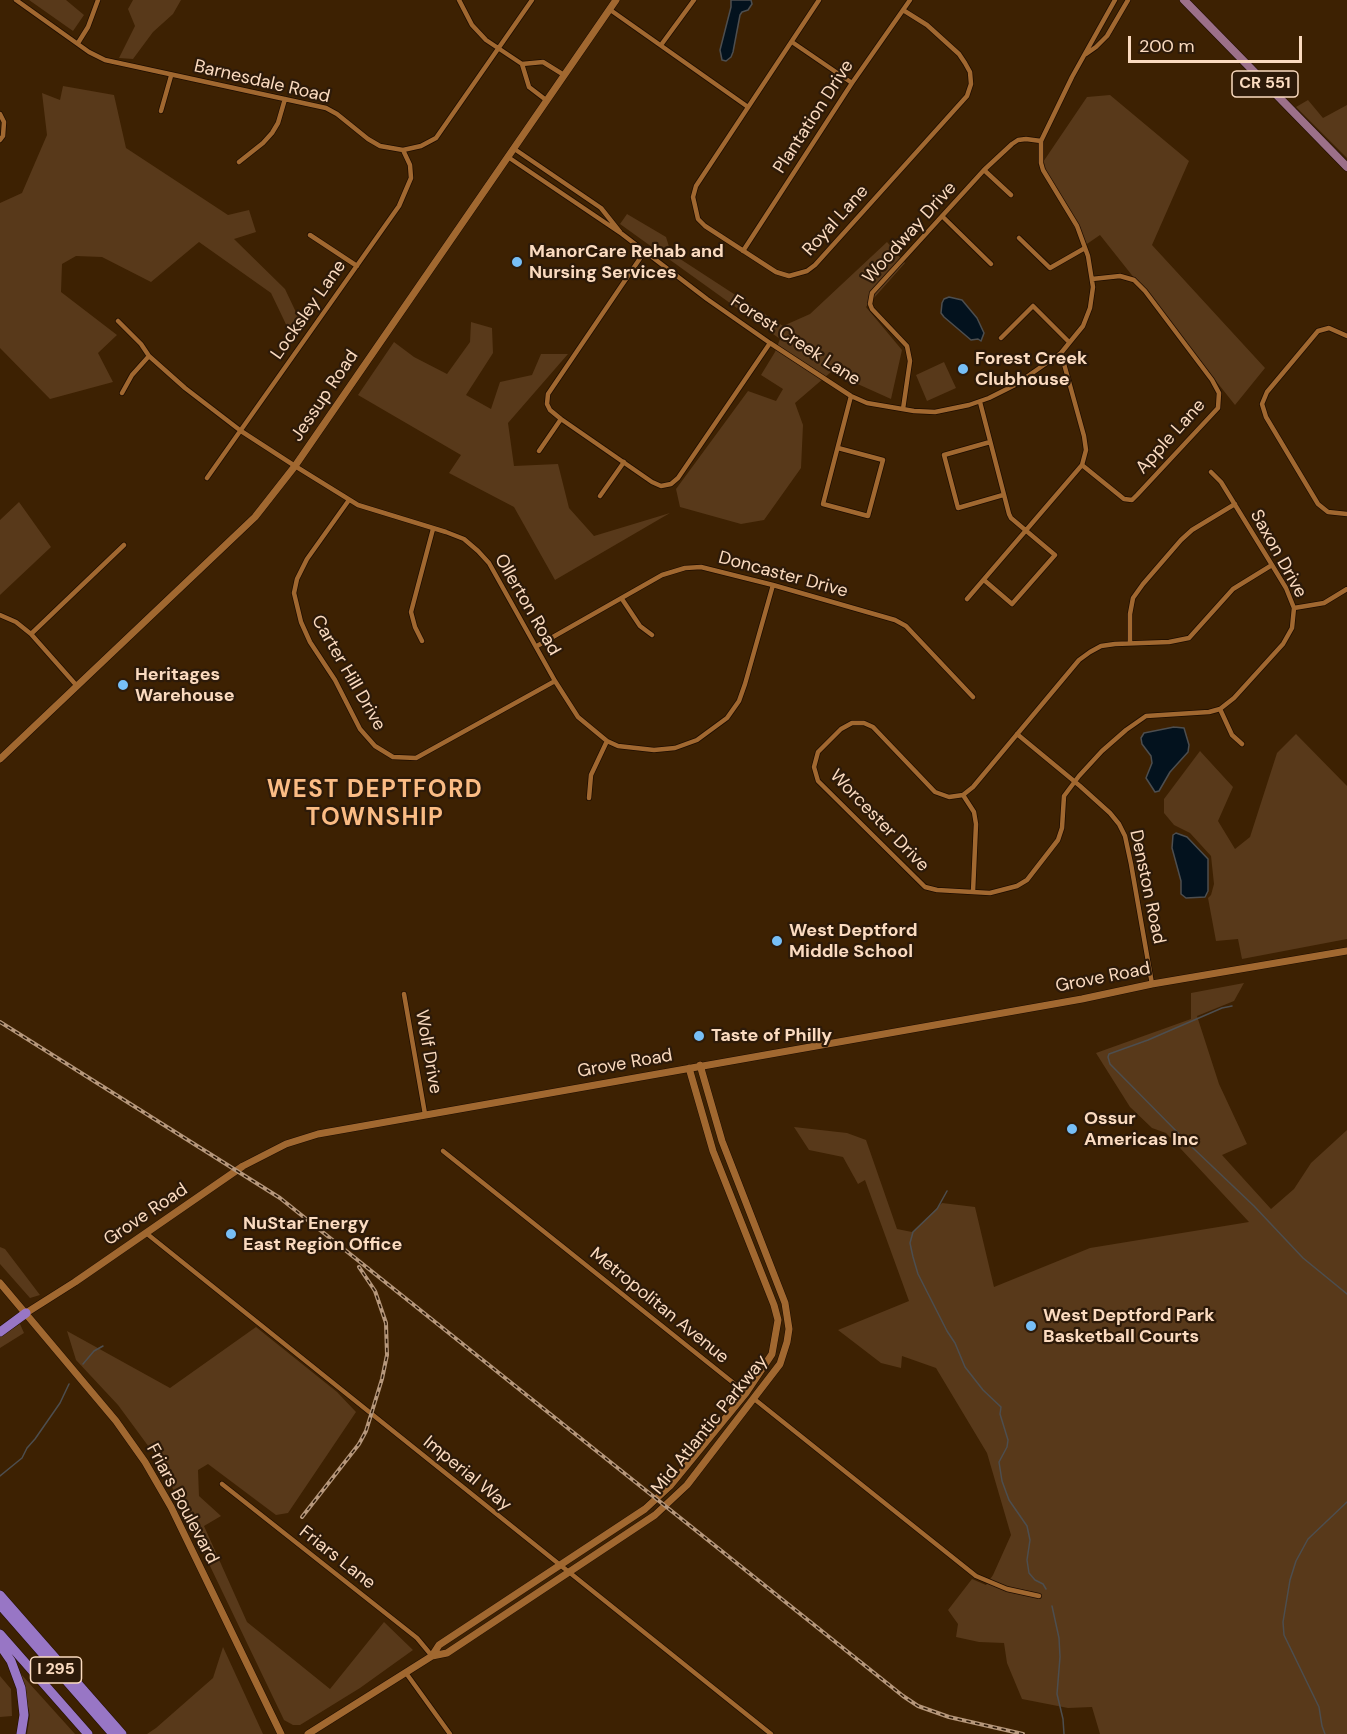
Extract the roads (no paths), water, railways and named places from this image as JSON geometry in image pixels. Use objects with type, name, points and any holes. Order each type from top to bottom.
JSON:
[{"type":"highway","points":[[0,1332],[26,1313]]},
{"type":"highway","points":[[0,1595],[122,1734]]},
{"type":"highway","name":"I 295","points":[[0,1605],[113,1734]]},
{"type":"highway","name":"I 295","points":[[0,1634],[88,1734]]},
{"type":"highway","points":[[0,1645],[10,1661],[21,1688],[24,1715],[21,1734]]},
{"type":"main road","name":"CR 551","points":[[1184,0],[1347,167]]},
{"type":"street","name":"Barnesdale Road","points":[[16,0],[89,52],[105,60],[326,108],[380,146],[403,150]]},
{"type":"street","points":[[78,43],[88,27],[98,0]]},
{"type":"street","points":[[459,0],[472,26],[497,48],[522,64],[543,62],[564,75]]},
{"type":"street","points":[[403,150],[421,146],[436,138],[532,0]]},
{"type":"street","name":"Jessup Road","points":[[0,759],[255,517],[295,466],[616,0]]},
{"type":"street","points":[[661,45],[694,0]]},
{"type":"street","name":"Royal Lane","points":[[819,0],[696,186],[693,197],[698,219],[705,226],[776,272],[789,276],[807,271],[967,96],[971,84],[970,72],[965,63],[927,26],[903,10]]},
{"type":"street","name":"Plantation Drive","points":[[743,250],[852,83],[910,0]]},
{"type":"street","points":[[1041,141],[1072,77],[1114,0]]},
{"type":"street","points":[[1086,54],[1107,36],[1128,0]]},
{"type":"street","points":[[609,9],[748,107]]},
{"type":"street","points":[[792,42],[852,83]]},
{"type":"street","points":[[522,64],[529,87],[546,100]]},
{"type":"street","points":[[161,111],[171,76]]},
{"type":"street","points":[[239,162],[272,133],[278,123],[285,99]]},
{"type":"street","points":[[0,114],[4,122],[3,136],[0,140]]},
{"type":"street","name":"Woodway Drive","points":[[903,409],[910,361],[907,346],[872,309],[870,304],[872,293],[984,170],[1012,144],[1018,140],[1041,141]]},
{"type":"street","name":"Forest Creek Lane","points":[[508,157],[622,234],[707,299],[770,343],[851,396],[867,403],[935,412],[980,402],[1015,385],[1061,353],[1083,326],[1090,308],[1094,287],[1077,225],[1043,170],[1041,141]]},
{"type":"street","name":"Forest Creek Lane","points":[[513,148],[601,208],[622,234]]},
{"type":"street","name":"Locksley Lane","points":[[207,478],[399,206],[411,178],[410,165],[403,150]]},
{"type":"street","points":[[984,170],[1011,195]]},
{"type":"street","points":[[942,216],[991,264]]},
{"type":"street","points":[[310,235],[357,266]]},
{"type":"street","points":[[1019,238],[1050,268],[1085,248]]},
{"type":"street","points":[[645,251],[549,394],[547,404],[550,410],[561,419],[657,484],[666,486],[675,482],[770,343]]},
{"type":"street","name":"Apple Lane","points":[[1082,465],[1118,495],[1132,500],[1218,408],[1219,401],[1216,386],[1208,374],[1145,291],[1134,280],[1120,276],[1092,279]]},
{"type":"street","points":[[1001,338],[1033,306],[1069,342]]},
{"type":"street","name":"Ollerton Road","points":[[118,321],[141,344],[149,356],[185,388],[241,431],[295,466],[358,505],[464,539],[489,563],[555,681],[578,717],[607,741],[633,748],[654,750],[675,748],[697,740],[727,718],[739,701],[745,684],[773,585]]},
{"type":"street","points":[[1347,336],[1329,328],[1318,331],[1267,392],[1262,404],[1266,417],[1318,504],[1328,512],[1347,514]]},
{"type":"street","points":[[967,599],[1082,465],[1086,450],[1084,436],[1061,353]]},
{"type":"street","points":[[122,393],[132,375],[149,356]]},
{"type":"street","points":[[838,448],[883,460],[868,516],[823,504],[851,396]]},
{"type":"street","points":[[980,402],[1011,518],[1055,555],[1012,604],[984,580]]},
{"type":"street","points":[[539,451],[561,419]]},
{"type":"street","points":[[990,442],[944,455],[958,508],[1003,495]]},
{"type":"street","points":[[600,496],[624,462]]},
{"type":"street","name":"Saxon Drive","points":[[1210,472],[1221,482],[1235,504],[1272,565],[1294,608],[1292,628],[1283,644],[1234,698],[1220,710]]},
{"type":"street","name":"Carter Hill Drive","points":[[350,500],[307,559],[297,579],[294,593],[301,622],[310,642],[335,680],[360,729],[375,746],[393,757],[416,758],[555,681]]},
{"type":"street","points":[[1130,643],[1130,614],[1134,598],[1143,584],[1192,530],[1235,504]]},
{"type":"street","points":[[422,641],[411,612],[433,529]]},
{"type":"street","points":[[31,634],[124,545]]},
{"type":"street","points":[[973,892],[976,824],[974,812],[963,795],[973,787],[1078,660],[1101,646],[1169,642],[1189,638],[1233,589],[1272,565]]},
{"type":"street","name":"Doncaster Drive","points":[[537,646],[662,575],[685,568],[701,567],[773,585],[884,617],[906,626],[973,697]]},
{"type":"street","points":[[1294,608],[1324,603],[1347,589]]},
{"type":"street","points":[[622,598],[640,626],[652,635]]},
{"type":"street","points":[[0,615],[16,622],[31,634],[76,686]]},
{"type":"street","points":[[1074,782],[1102,751],[1134,723],[1146,716],[1220,710],[1232,735],[1242,744]]},
{"type":"street","name":"Worcester Drive","points":[[963,795],[949,797],[935,792],[873,727],[864,723],[852,723],[841,729],[818,752],[814,767],[818,781],[925,887],[938,890],[1004,891],[1027,880],[1058,840],[1062,828],[1065,796],[1074,782]]},
{"type":"street","name":"Denston Road","points":[[1017,734],[1110,813],[1119,824],[1125,836],[1152,984]]},
{"type":"street","points":[[589,798],[591,775],[607,741]]},
{"type":"street","name":"Grove Road","points":[[26,1313],[237,1170],[286,1144],[318,1134],[1347,951]]},
{"type":"street","name":"Wolf Drive","points":[[404,994],[425,1114]]},
{"type":"street","name":"Mid Atlantic Parkway","points":[[308,1734],[432,1656],[447,1653],[646,1522],[675,1497],[780,1364],[788,1342],[789,1319],[781,1289],[722,1141],[700,1065]]},
{"type":"street","name":"Mid Atlantic Parkway","points":[[432,1656],[439,1645],[559,1565],[618,1529],[657,1499],[746,1393],[772,1354],[778,1320],[770,1292],[713,1151],[689,1068]]},
{"type":"street","name":"Metropolitan Avenue","points":[[443,1151],[976,1576],[1007,1589],[1039,1596]]},
{"type":"street","name":"Imperial Way","points":[[146,1233],[771,1734]]},
{"type":"street","name":"Friars Boulevard","points":[[0,1283],[116,1420],[159,1485],[281,1734]]},
{"type":"street","name":"Friars Lane","points":[[222,1484],[417,1638],[432,1656]]},
{"type":"street","points":[[406,1673],[450,1734]]},
{"type":"water","points":[[731,0],[751,0],[752,4],[740,15],[733,52],[726,61],[722,60],[720,50]]},
{"type":"water","points":[[949,297],[962,300],[977,318],[984,333],[981,341],[971,340],[941,313],[944,299]]},
{"type":"water","points":[[1174,727],[1184,728],[1189,745],[1188,752],[1170,772],[1159,791],[1155,792],[1146,778],[1152,763],[1151,756],[1142,744],[1141,738],[1144,733]]},
{"type":"water","points":[[1176,833],[1187,837],[1208,859],[1208,891],[1205,897],[1186,898],[1181,894],[1181,881],[1172,848],[1173,835]]},
{"type":"waterway","points":[[1232,1006],[1109,1054],[1110,1064],[1254,1206],[1303,1258],[1347,1294]]},
{"type":"waterway","points":[[947,1191],[937,1209],[913,1232],[910,1243],[913,1257],[918,1274],[955,1343],[965,1367],[983,1390],[1001,1407],[1000,1414],[1008,1440],[999,1462],[1002,1481],[1009,1500],[1027,1526],[1030,1540],[1027,1560],[1029,1573],[1046,1589]]},
{"type":"waterway","points":[[83,1364],[94,1351],[103,1346]]},
{"type":"waterway","points":[[0,1476],[22,1458],[60,1403],[69,1384]]},
{"type":"waterway","points":[[1325,1734],[1319,1707],[1284,1635],[1283,1622],[1290,1580],[1296,1561],[1308,1539],[1347,1502]]},
{"type":"waterway","points":[[1052,1606],[1059,1638],[1057,1694],[1064,1734]]},
{"type":"railway","points":[[0,1022],[280,1198],[903,1696],[918,1706],[949,1717],[1023,1734]]},
{"type":"railway","points":[[302,1517],[359,1444],[366,1431],[382,1379],[387,1355],[386,1323],[375,1291],[359,1267]]},
{"type":"place","name":"ManorCare Rehab and Nursing Services","points":[[517,262]]},
{"type":"place","name":"Forest Creek Clubhouse","points":[[963,369]]},
{"type":"place","name":"Heritages Warehouse","points":[[123,685]]},
{"type":"place","name":"West Deptford Middle School","points":[[777,941]]},
{"type":"place","name":"Taste of Philly","points":[[699,1036]]},
{"type":"place","name":"Ossur Americas Inc","points":[[1072,1129]]},
{"type":"place","name":"NuStar Energy East Region Office","points":[[231,1234]]},
{"type":"place","name":"West Deptford Park Basketball Courts","points":[[1031,1326]]},
{"type":"district","name":"WEST DEPTFORD TOWNSHIP","points":[[375,805]]}]
